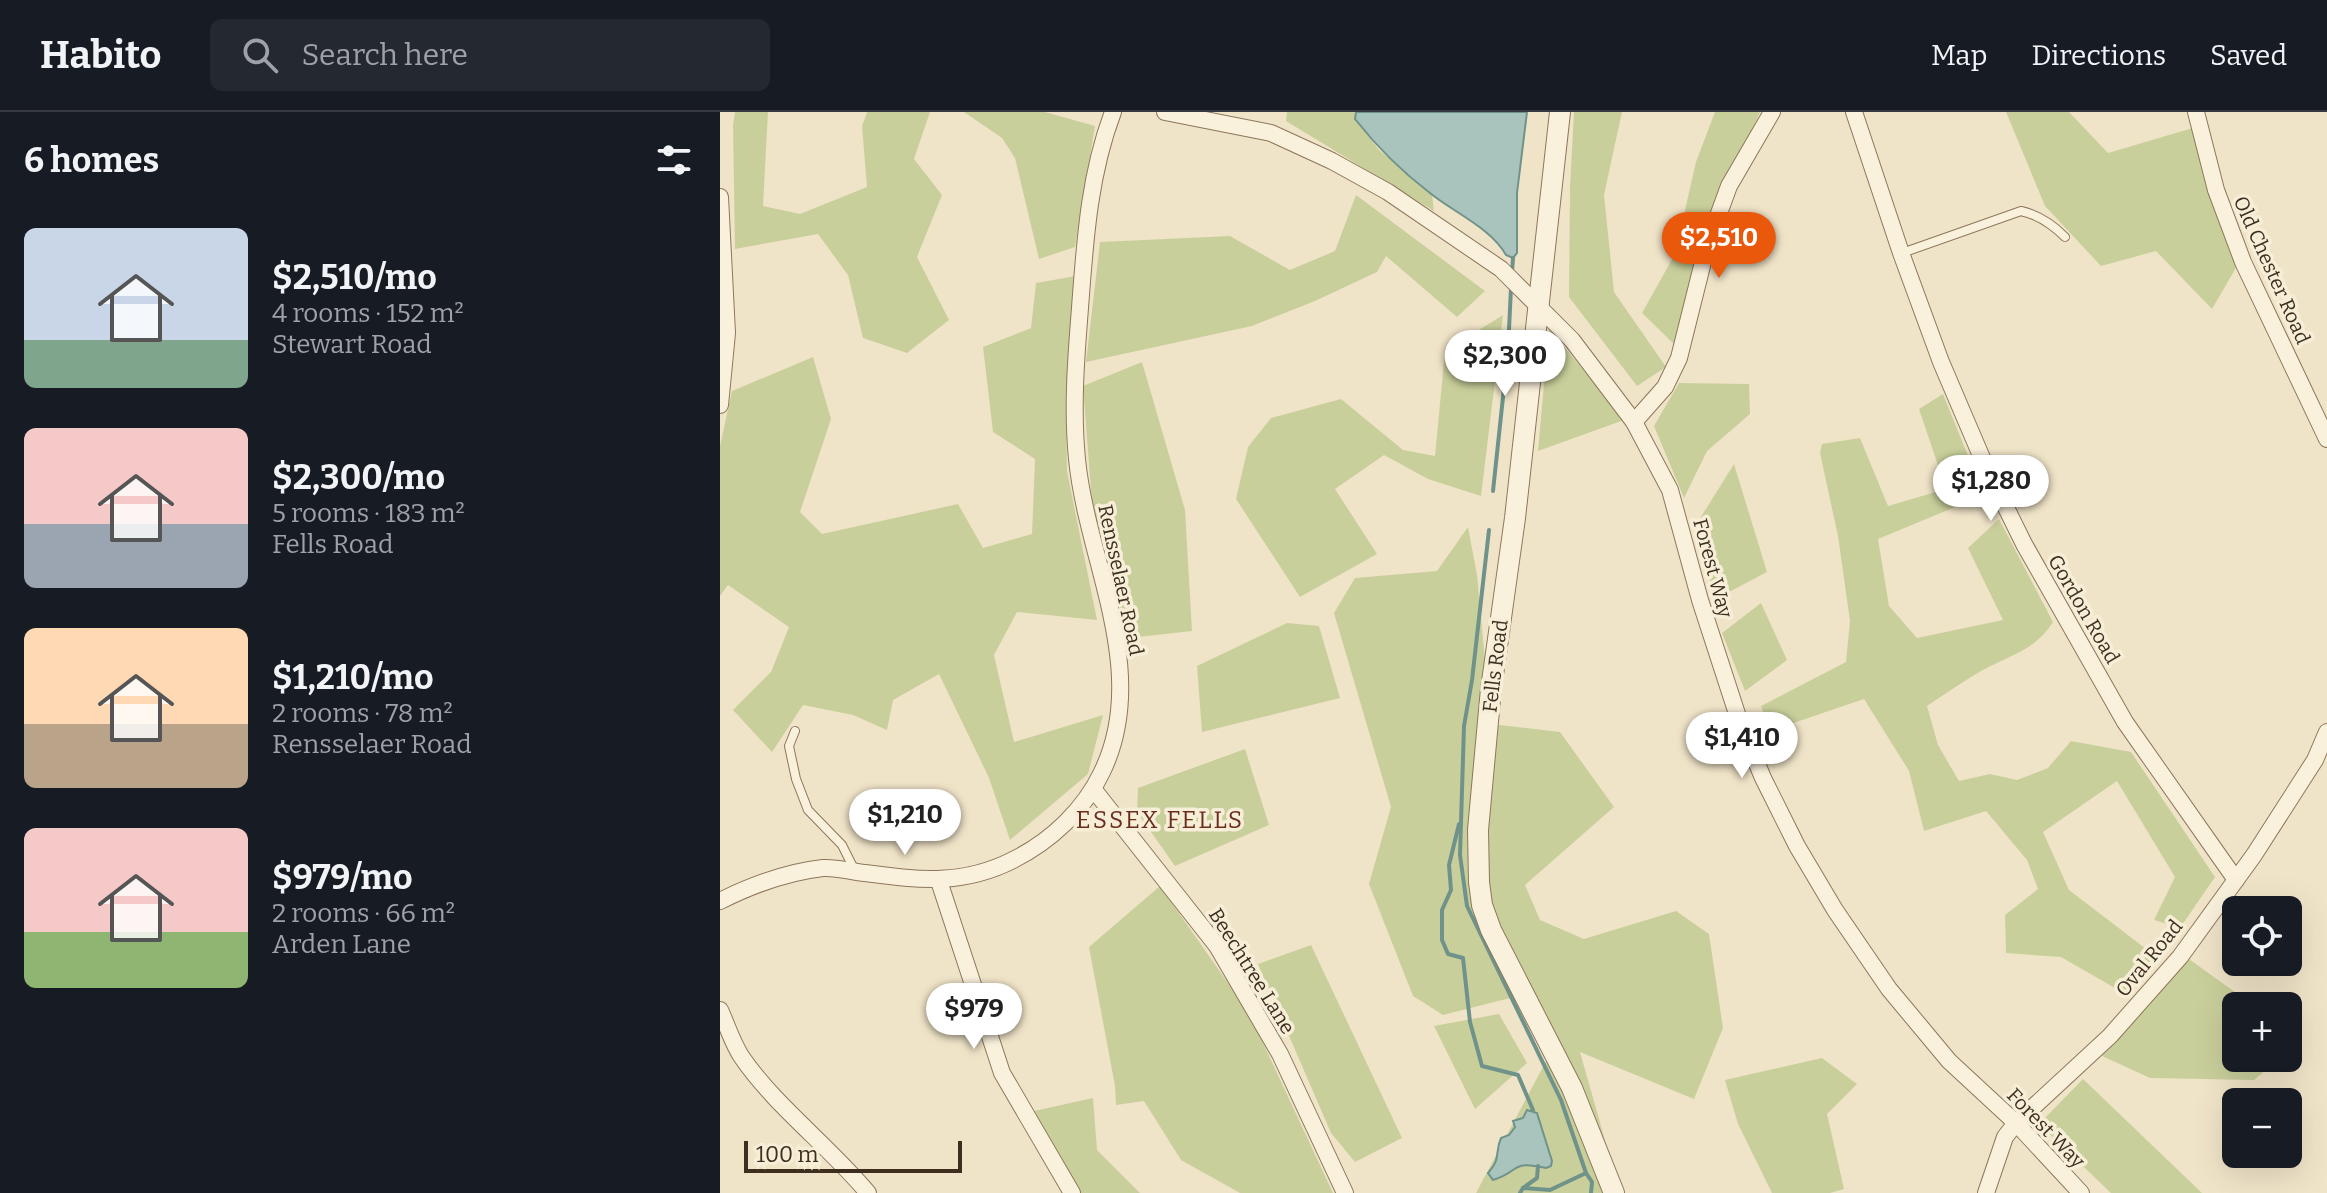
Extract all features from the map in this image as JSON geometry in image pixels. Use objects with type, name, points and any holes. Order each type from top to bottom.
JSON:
[{"type":"street","name":"Rensselaer Road","points":[[720,901],[780,877],[826,868],[939,881],[969,875],[1013,860],[1052,834],[1075,814],[1094,790],[1119,726],[1122,683],[1118,649],[1085,510],[1077,459],[1074,397],[1089,201],[1113,112]]},
{"type":"street","name":"Forest Way","points":[[1165,112],[1271,133],[1332,161],[1388,192],[1501,269],[1572,340],[1634,422],[1670,490],[1704,614],[1739,720],[1763,778],[1797,846],[1835,910],[1889,989],[1949,1061],[2016,1123],[2081,1193]]},
{"type":"street","name":"Fells Road","points":[[1560,112],[1515,518],[1491,689],[1478,830],[1478,870],[1482,905],[1491,930],[1572,1088],[1614,1193]]},
{"type":"street","points":[[1634,422],[1665,387],[1679,358],[1707,246],[1729,186],[1772,112]]},
{"type":"street","name":"Gordon Road","points":[[1854,112],[1941,362],[1985,465],[2024,544],[2125,722],[2236,880]]},
{"type":"street","name":"Old Chester Road","points":[[2196,112],[2216,190],[2243,262],[2327,439]]},
{"type":"street","points":[[720,197],[727,333],[720,405]]},
{"type":"street","name":"Oval Road","points":[[1986,1193],[2005,1137],[2016,1123],[2110,1036],[2180,957],[2254,855],[2326,739],[2327,732]]},
{"type":"street","name":"Beechtree Lane","points":[[1094,790],[1217,946],[1280,1054],[1345,1193]]},
{"type":"street","points":[[939,881],[1002,1073],[1072,1193]]},
{"type":"street","points":[[720,1010],[740,1055],[868,1193]]},
{"type":"lane","points":[[1901,253],[2021,211],[2035,215],[2065,237]]},
{"type":"lane","points":[[795,731],[789,746],[796,779],[808,810],[842,845],[855,872]]},
{"type":"green space","points":[[735,112],[768,112],[763,206],[800,214],[867,187],[862,126],[867,112],[930,112],[914,159],[942,195],[917,257],[949,320],[907,353],[863,338],[848,275],[818,234],[735,249]]},
{"type":"green space","points":[[964,112],[1045,112],[1095,126],[1075,247],[1039,259],[1015,158],[1002,138]]},
{"type":"green space","points":[[1287,112],[1356,112],[1355,119],[1379,150],[1432,195],[1434,211],[1286,121]]},
{"type":"green space","points":[[1574,112],[1622,112],[1604,195],[1614,292],[1666,367],[1637,386],[1569,297]]},
{"type":"green space","points":[[1715,112],[1760,112],[1696,259],[1674,344],[1642,313],[1675,254],[1696,162]]},
{"type":"green space","points":[[2006,112],[2069,112],[2108,153],[2203,125],[2244,254],[2212,309],[2156,251],[2101,266],[2045,206]]},
{"type":"green space","points":[[1356,195],[1485,291],[1457,317],[1386,256],[1377,272],[1252,326],[1086,362],[1100,242],[1230,236],[1290,270],[1335,251]]},
{"type":"green space","points":[[1076,276],[1066,411],[1067,471],[1097,620],[1017,612],[994,655],[1014,742],[1103,715],[1088,774],[1010,840],[989,778],[939,674],[893,700],[887,730],[853,715],[803,705],[772,752],[733,710],[771,672],[789,627],[728,585],[720,596],[720,446],[732,391],[813,357],[831,419],[800,512],[822,534],[958,504],[983,548],[1032,534],[1035,459],[993,432],[983,347],[1031,328],[1036,283]]},
{"type":"green space","points":[[1503,315],[1481,496],[1428,479],[1384,455],[1335,489],[1377,554],[1300,597],[1236,499],[1248,447],[1271,418],[1341,399],[1403,450],[1435,456],[1445,351]]},
{"type":"green space","points":[[1549,328],[1624,420],[1538,451]]},
{"type":"green space","points":[[1142,362],[1185,510],[1192,631],[1129,638],[1093,516],[1083,386]]},
{"type":"green space","points":[[1679,383],[1749,384],[1750,414],[1707,451],[1684,498],[1654,426]]},
{"type":"green space","points":[[1943,394],[1984,495],[1878,539],[1889,606],[1917,638],[2003,620],[1968,548],[1999,519],[2053,622],[2030,646],[1981,671],[1927,706],[1938,745],[1959,781],[1990,774],[2017,780],[2048,768],[2071,741],[2131,752],[2215,877],[2180,928],[2154,920],[2175,877],[2117,781],[2043,832],[2069,890],[2154,955],[2127,995],[2061,957],[2006,953],[2005,915],[2038,889],[2027,860],[1986,811],[1924,831],[1909,771],[1864,699],[1770,731],[1761,706],[1846,662],[1850,621],[1838,536],[1820,453],[1822,444],[1860,438],[1888,506],[1946,489],[1919,409]]},
{"type":"green space","points":[[1734,464],[1767,572],[1716,599],[1694,528]]},
{"type":"green space","points":[[1468,527],[1477,575],[1491,724],[1560,732],[1614,807],[1525,885],[1540,920],[1584,939],[1676,911],[1709,934],[1723,1028],[1694,1099],[1580,1052],[1620,1193],[1476,1193],[1553,1048],[1526,994],[1443,1015],[1413,996],[1369,884],[1391,807],[1334,613],[1355,578],[1437,571]]},
{"type":"green space","points":[[1761,603],[1787,660],[1745,691],[1722,633]]},
{"type":"green space","points":[[1287,623],[1319,626],[1340,698],[1202,732],[1197,666]]},
{"type":"green space","points":[[1245,749],[1269,825],[1175,866],[1137,812],[1138,788]]},
{"type":"green space","points":[[1160,886],[1249,1013],[1333,1193],[1240,1193],[1181,1160],[1144,1101],[1116,1105],[1089,947]]},
{"type":"green space","points":[[1311,945],[1402,1138],[1355,1162],[1331,1133],[1258,964]]},
{"type":"green space","points":[[2189,959],[2235,992],[2222,992],[2222,1072],[2263,1072],[2254,1080],[2150,1078],[2102,1056]]},
{"type":"green space","points":[[1499,1014],[1527,1063],[1475,1109],[1434,1026]]},
{"type":"green space","points":[[1822,1058],[1857,1084],[1827,1114],[1844,1189],[1830,1193],[1772,1193],[1738,1124],[1725,1080]]},
{"type":"green space","points":[[2083,1079],[2202,1193],[2111,1193],[2039,1124]]},
{"type":"green space","points":[[1093,1098],[1097,1150],[1140,1193],[1079,1193],[1034,1111]]},
{"type":"water","points":[[1356,112],[1527,112],[1517,193],[1517,253],[1513,258],[1506,255],[1481,229],[1399,167],[1355,119]]},
{"type":"water","points":[[1527,1110],[1537,1113],[1551,1166],[1521,1166],[1493,1180],[1488,1173],[1496,1159],[1501,1138],[1509,1135],[1515,1127],[1513,1121],[1523,1118]]},
{"type":"waterway","points":[[1512,272],[1513,258]]},
{"type":"waterway","points":[[1493,491],[1508,350],[1511,288]]},
{"type":"waterway","points":[[1489,530],[1464,726],[1460,855],[1467,906],[1561,1100],[1586,1173],[1550,1190],[1523,1188],[1520,1193]]},
{"type":"waterway","points":[[1459,824],[1449,865],[1451,890],[1442,910],[1442,940],[1448,954],[1463,958],[1470,1022],[1482,1066],[1518,1075],[1533,1110]]},
{"type":"waterway","points":[[1523,1188],[1537,1178],[1538,1166]]},
{"type":"waterway","points":[[1586,1173],[1592,1182],[1591,1193]]},
{"type":"district","name":"ESSEX FELLS","points":[[1160,820]]}]
